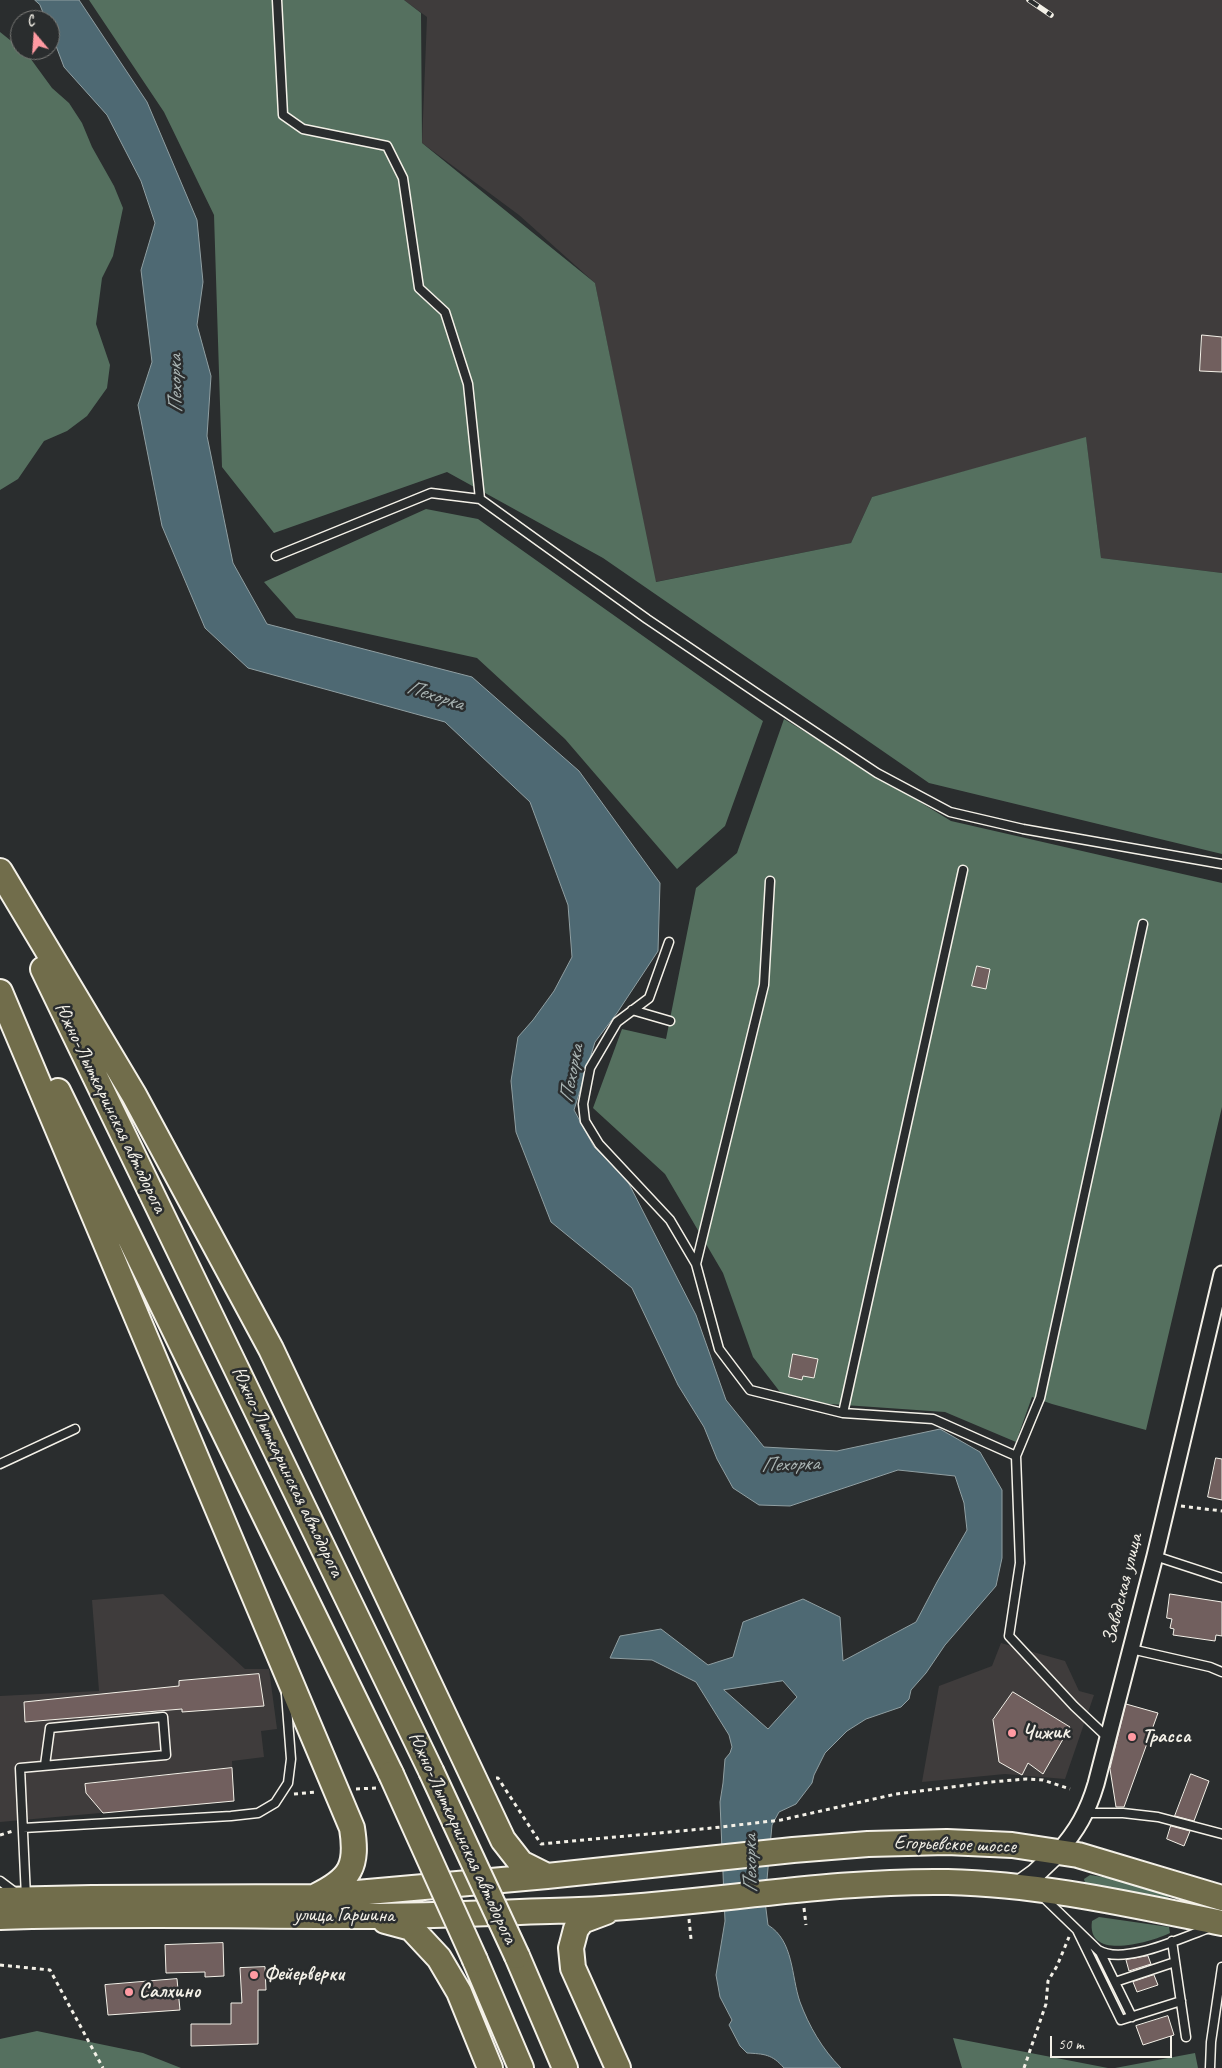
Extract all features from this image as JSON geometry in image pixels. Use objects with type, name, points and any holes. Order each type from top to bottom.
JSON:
[{"type":"main road","points":[[0,871],[134,1095],[271,1349],[503,1840],[521,1863],[547,1876]]},
{"type":"main road","name":"Южно-Лыткаринская автодорога","points":[[0,880],[431,1771],[517,1956],[565,2068]]},
{"type":"main road","name":"Южно-Лыткаринская автодорога","points":[[0,973],[391,1774],[475,1960],[521,2068]]},
{"type":"main road","points":[[0,992],[352,1828],[355,1849],[351,1870],[336,1886],[312,1898]]},
{"type":"main road","name":"Егорьевское шоссе","points":[[683,1861],[868,1844],[947,1842],[1012,1845],[1106,1862],[1222,1898]]},
{"type":"main road","name":"улица Гаршина","points":[[0,1900],[312,1898],[683,1861]]},
{"type":"main road","name":"Егорьевское шоссе","points":[[687,1901],[913,1882],[974,1883],[1026,1888],[1093,1898],[1222,1924]]},
{"type":"main road","name":"улица Гаршина","points":[[0,1917],[88,1915],[369,1916],[619,1908],[687,1901]]},
{"type":"main road","points":[[618,2068],[572,1968],[571,1948],[576,1929],[582,1921],[619,1908]]},
{"type":"main road","points":[[369,1916],[411,1928],[439,1958],[459,1992],[490,2068]]},
{"type":"street","name":"Заводская улица","points":[[1026,1888],[1035,1874],[1070,1838],[1086,1813],[1108,1738],[1155,1556],[1222,1274]]},
{"type":"lane","points":[[277,0],[283,115],[303,129],[386,146],[403,178],[419,288],[445,312],[468,384],[480,499]]},
{"type":"lane","points":[[276,556],[431,493],[480,499],[647,619],[877,773],[950,812],[1023,829],[1222,864]]},
{"type":"lane","points":[[843,1413],[963,870]]},
{"type":"lane","points":[[696,1264],[764,986],[770,881]]},
{"type":"lane","points":[[1108,1738],[1074,1706],[1009,1636],[1020,1563],[1016,1456],[1040,1398],[1143,924]]},
{"type":"lane","points":[[669,942],[649,998],[617,1022],[590,1068],[582,1104],[586,1122],[599,1144],[670,1220],[696,1264],[719,1349],[750,1390],[843,1413],[933,1419],[1016,1456]]},
{"type":"lane","points":[[632,1010],[670,1022]]},
{"type":"lane","points":[[0,1464],[75,1429]]},
{"type":"lane","points":[[1155,1556],[1222,1578]]},
{"type":"lane","points":[[1131,1649],[1210,1667],[1222,1672]]},
{"type":"lane","points":[[23,1828],[258,1813],[275,1803],[288,1783],[291,1759],[286,1686]]},
{"type":"lane","points":[[26,1899],[20,1768],[45,1766],[166,1755],[163,1717],[50,1728],[45,1766]]},
{"type":"lane","points":[[1086,1813],[1123,1813],[1149,1816],[1174,1820],[1222,1834]]},
{"type":"lane","points":[[0,1881],[26,1899]]},
{"type":"lane","points":[[1026,1888],[1075,1928],[1095,1948],[1103,1958],[1132,2017]]},
{"type":"lane","points":[[1095,1948],[1101,1952],[1117,1955],[1136,1952],[1222,1924]]},
{"type":"lane","points":[[1075,1928],[1121,2020],[1181,2001]]},
{"type":"lane","points":[[1172,1941],[1186,2037]]},
{"type":"lane","points":[[1115,1982],[1175,1962]]},
{"type":"lane","points":[[1210,2068],[1211,2042],[1222,1966]]},
{"type":"path","points":[[1168,1504],[1222,1511]]},
{"type":"path","points":[[694,1830],[781,1820],[896,1794],[991,1782],[1026,1779],[1043,1780],[1070,1789]]},
{"type":"path","points":[[1024,2068],[1046,2004],[1048,1981],[1075,1928]]},
{"type":"path","points":[[0,1966],[50,1970],[103,2068]]},
{"type":"shaded area","points":[[404,0],[1222,0],[1222,573],[1101,558],[1086,438],[872,497],[851,543],[655,582],[595,283],[519,215],[422,143],[427,17]]},
{"type":"shaded area","points":[[163,1594],[245,1669],[269,1669],[277,1729],[261,1731],[264,1757],[232,1761],[234,1801],[0,1822],[0,1696],[99,1691],[92,1600]]},
{"type":"shaded area","points":[[1001,1643],[1065,1661],[1079,1691],[1094,1695],[1065,1779],[1005,1774],[922,1782],[939,1686],[992,1666]]},
{"type":"green space","points":[[89,0],[404,0],[421,13],[422,143],[595,283],[656,582],[851,543],[872,497],[1086,437],[1101,558],[1222,573],[1222,854],[929,783],[603,558],[447,472],[274,533],[222,467],[214,215],[164,112]]},
{"type":"green space","points":[[0,32],[10,40],[10,60],[32,60],[52,88],[69,103],[82,123],[123,208],[113,256],[102,278],[96,324],[110,365],[107,388],[87,416],[67,431],[44,441],[18,479],[0,490]]},
{"type":"green space","points":[[426,509],[478,519],[763,721],[725,826],[677,869],[565,739],[477,658],[296,618],[264,582]]},
{"type":"green space","points":[[784,719],[951,821],[1222,883],[1222,1107],[1146,1430],[1032,1397],[1016,1442],[945,1412],[787,1401],[753,1357],[723,1273],[665,1174],[593,1108],[622,1029],[666,1039],[696,888],[737,853]]},
{"type":"green space","points":[[1090,1875],[1156,1889],[1169,1898],[1085,1883],[1084,1879]]},
{"type":"green space","points":[[1099,1917],[1169,1927],[1170,1933],[1135,1944],[1109,1945],[1099,1941],[1093,1934],[1092,1921]]},
{"type":"green space","points":[[37,2031],[143,2053],[181,2068],[0,2068],[0,2039]]},
{"type":"green space","points":[[953,2038],[1108,2068],[962,2068]]},
{"type":"green space","points":[[1195,2053],[1198,2068],[1115,2068]]},
{"type":"water","name":"Пехорка","points":[[35,0],[79,0],[147,102],[197,220],[203,282],[197,325],[211,376],[207,436],[233,563],[267,624],[472,677],[579,771],[660,883],[658,951],[617,1013],[595,1042],[574,1110],[594,1147],[627,1180],[696,1315],[726,1400],[764,1447],[837,1451],[940,1429],[980,1452],[1002,1490],[1002,1558],[996,1586],[945,1645],[926,1673],[911,1690],[909,1699],[901,1707],[866,1719],[847,1731],[825,1753],[812,1783],[796,1804],[779,1812],[772,1825],[765,1901],[768,1925],[783,1940],[800,2002],[812,2028],[822,2045],[841,2068],[784,2068],[772,2057],[763,2054],[747,2053],[740,2046],[729,2025],[732,2020],[720,1997],[716,1975],[725,1921],[720,1802],[725,1759],[732,1747],[729,1735],[696,1682],[652,1660],[610,1658],[620,1636],[661,1629],[708,1665],[733,1657],[743,1622],[803,1599],[840,1617],[843,1661],[916,1622],[967,1530],[964,1503],[955,1476],[898,1470],[790,1506],[759,1505],[733,1488],[717,1459],[704,1427],[678,1385],[632,1288],[551,1222],[516,1132],[511,1081],[518,1037],[554,991],[572,957],[568,905],[530,802],[445,722],[248,668],[205,628],[162,526],[138,405],[152,362],[141,270],[155,223],[141,181],[107,115],[64,67],[60,56],[60,10],[42,10]],"holes":[[[783,1681],[797,1697],[768,1729],[724,1690]]]},
{"type":"building","points":[[1202,335],[1222,337],[1222,372],[1200,371]]},
{"type":"building","points":[[977,966],[990,969],[986,989],[972,986]]},
{"type":"building","points":[[793,1354],[818,1359],[814,1378],[803,1376],[802,1380],[789,1377]]},
{"type":"building","points":[[1216,1458],[1222,1459],[1222,1500],[1208,1497]]},
{"type":"building","points":[[1170,1594],[1222,1602],[1222,1636],[1216,1635],[1215,1641],[1173,1635],[1174,1629],[1170,1628],[1172,1619],[1167,1618]]},
{"type":"building","points":[[259,1674],[264,1706],[182,1712],[182,1709],[25,1722],[24,1702],[179,1686],[179,1681]]},
{"type":"building","points":[[1013,1692],[1070,1727],[1043,1774],[1028,1763],[1022,1775],[999,1762],[993,1720]]},
{"type":"building","name":"Трасса","points":[[1126,1704],[1158,1713],[1124,1807],[1116,1807],[1110,1769]]},
{"type":"building","points":[[232,1768],[234,1801],[103,1813],[86,1793],[85,1784]]},
{"type":"building","points":[[1191,1774],[1209,1781],[1194,1821],[1175,1816]]},
{"type":"building","points":[[1171,1826],[1190,1831],[1184,1846],[1167,1839]]},
{"type":"building","points":[[223,1943],[224,1976],[205,1977],[205,1972],[166,1973],[165,1945]]},
{"type":"building","points":[[1148,1956],[1151,1964],[1129,1971],[1126,1960]]},
{"type":"building","points":[[265,1967],[266,1990],[258,1990],[258,2044],[191,2046],[191,2024],[231,2024],[231,2003],[242,2003],[240,1968]]},
{"type":"building","points":[[1154,1975],[1158,1985],[1137,1992],[1133,1982]]},
{"type":"building","points":[[177,1979],[180,2010],[108,2015],[105,1985]]},
{"type":"building","points":[[1168,2016],[1174,2035],[1143,2045],[1136,2026]]},
{"type":"railway","points":[[1029,0],[1051,15]]},
{"type":"place","name":"Чижик","points":[[1012,1733]]},
{"type":"place","name":"Трасса","points":[[1132,1737]]},
{"type":"place","name":"Фейерверки","points":[[254,1975]]},
{"type":"place","name":"Салхино","points":[[129,1992]]}]
